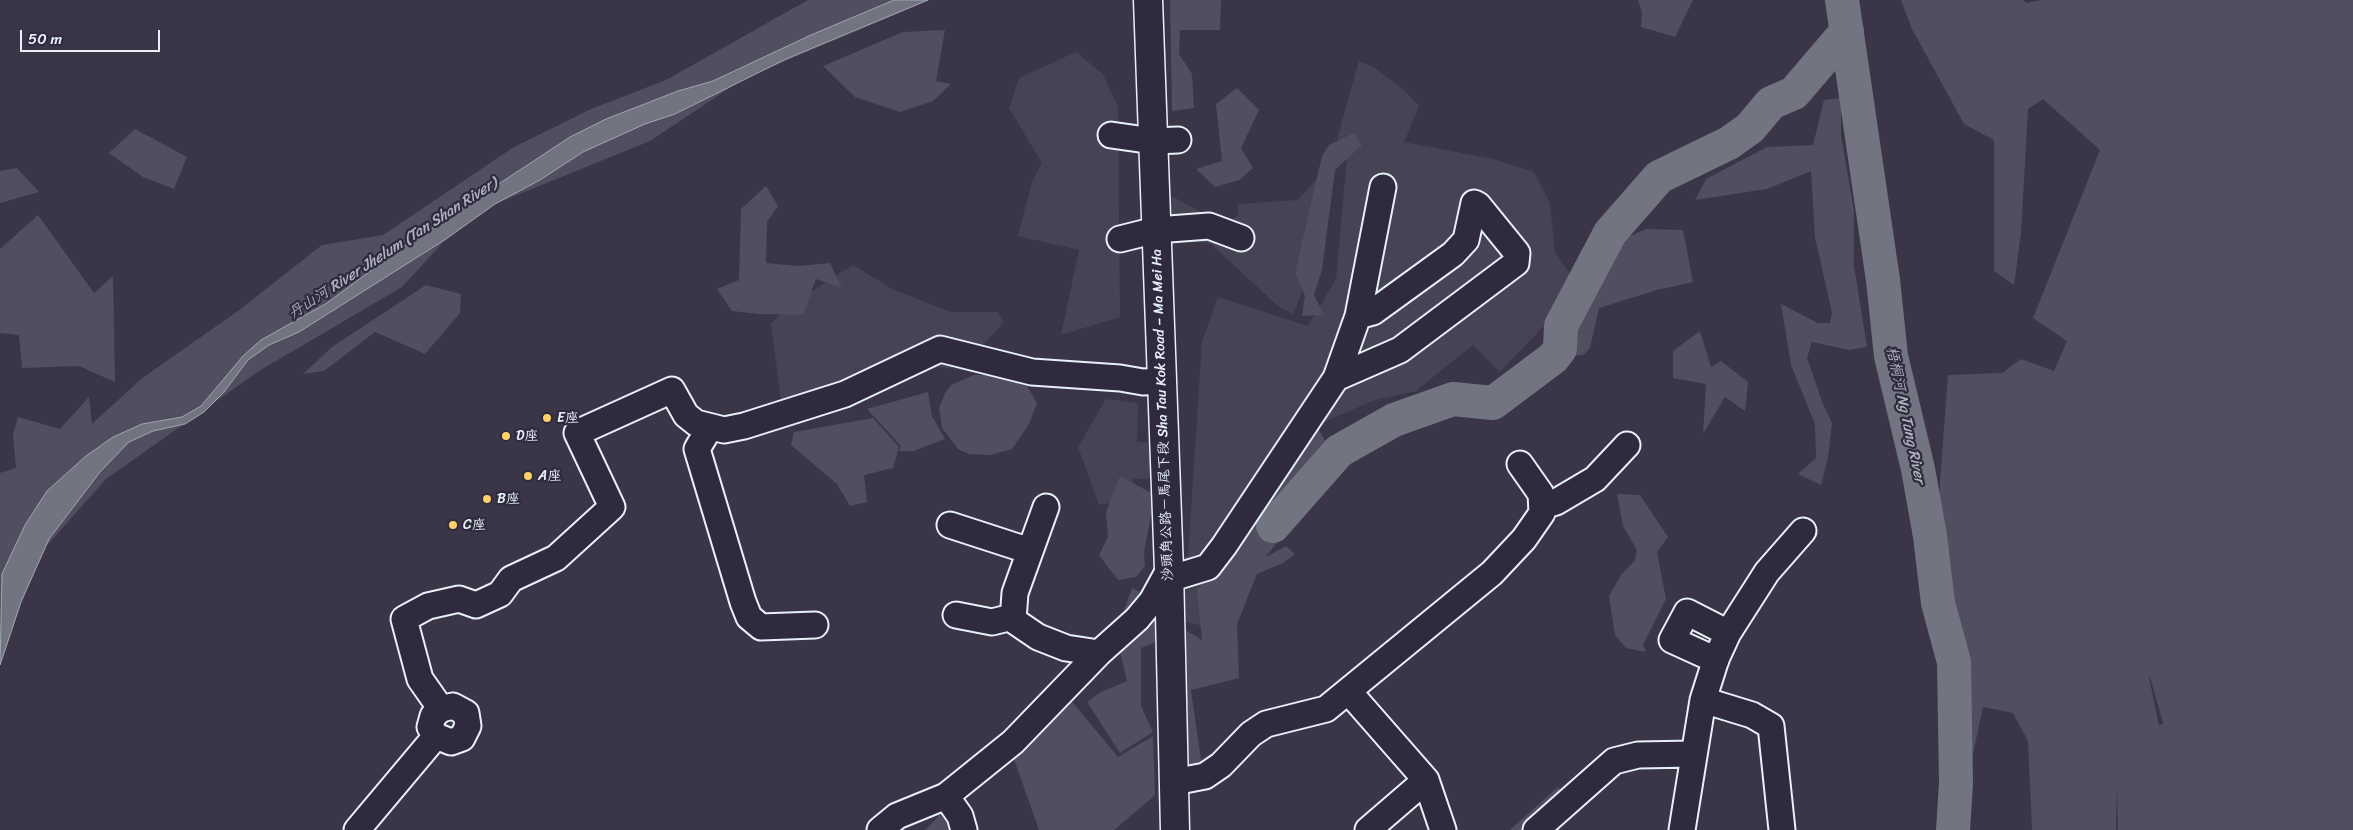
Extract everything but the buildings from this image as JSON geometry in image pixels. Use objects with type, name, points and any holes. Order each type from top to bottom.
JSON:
[{"type":"main road","name":"沙頭角公路－馬尾下段 Sha Tau Kok Road – Ma Mei Ha","points":[[1148,0],[1165,140],[1156,230],[1170,575],[1175,830]]},
{"type":"street","points":[[1111,135],[1165,140]]},
{"type":"street","points":[[880,830],[897,816],[946,796],[1013,742],[1099,653],[1137,618],[1152,601],[1170,575],[1208,567],[1336,378],[1358,316],[1383,187]]},
{"type":"street","points":[[1336,378],[1400,350],[1516,263],[1517,254],[1478,204],[1474,203],[1466,240],[1453,254],[1373,312],[1358,316]]},
{"type":"street","points":[[1120,239],[1156,230],[1209,226],[1241,238]]},
{"type":"street","points":[[357,830],[436,736],[430,727],[434,716],[441,709],[420,679],[404,619],[428,606],[459,599],[476,605],[500,594],[511,579],[556,558],[612,507],[577,433],[672,390],[686,415],[696,423],[724,430],[744,426],[845,394],[940,348],[1032,372],[1120,378],[1143,382],[1162,380]]},
{"type":"street","points":[[710,427],[697,449],[742,602],[749,617],[762,627],[815,625]]},
{"type":"street","points":[[1544,506],[1564,498],[1595,479],[1627,445]]},
{"type":"street","points":[[1174,782],[1205,776],[1221,765],[1251,734],[1266,724],[1326,709],[1492,573],[1538,521],[1544,506],[1538,488],[1520,464]]},
{"type":"street","points":[[1046,507],[1014,597],[1012,617],[1015,622],[1038,636],[1066,648],[1099,653]]},
{"type":"street","points":[[950,525],[1030,551]]},
{"type":"street","points":[[1682,830],[1703,700],[1716,660],[1728,633],[1767,572],[1803,531]]},
{"type":"street","points":[[1716,660],[1672,640],[1687,612],[1728,633]]},
{"type":"street","points":[[956,616],[992,622],[1012,617]]},
{"type":"street","points":[[1349,692],[1426,780],[1435,826]]},
{"type":"street","points":[[1703,700],[1752,715],[1772,726],[1782,830]]},
{"type":"street","points":[[1536,830],[1614,761],[1638,755],[1693,754]]},
{"type":"street","points":[[1368,830],[1426,780]]},
{"type":"street","points":[[946,796],[960,816],[964,830]]},
{"type":"shaded area","points":[[808,0],[930,0],[743,79],[650,141],[495,204],[446,239],[402,287],[259,371],[106,479],[34,560],[0,628],[0,473],[16,468],[13,435],[18,417],[60,429],[89,397],[92,424],[141,379],[238,311],[322,245],[383,235],[514,147],[591,109],[666,80]]},
{"type":"shaded area","points":[[1170,0],[1221,0],[1220,30],[1180,30],[1179,54],[1192,74],[1194,108],[1172,111]]},
{"type":"shaded area","points":[[1638,0],[1693,0],[1675,37],[1641,27],[1642,13]]},
{"type":"shaded area","points":[[1901,0],[2023,0],[2027,3],[2042,0],[2353,0],[2353,830],[2118,830],[2117,786],[2116,830],[2032,830],[2028,741],[2013,713],[1983,707],[1971,763],[1943,763],[1947,616],[1939,496],[1948,375],[2002,373],[2021,359],[2054,371],[2067,341],[2033,318],[2100,150],[2043,99],[2028,109],[2021,233],[2014,285],[1994,271],[1994,140],[1964,124],[1912,29]],"holes":[[[2149,677],[2150,677],[2163,723],[2159,726]]]},
{"type":"shaded area","points":[[945,30],[936,81],[951,84],[933,101],[900,112],[855,97],[823,66],[903,32]]},
{"type":"shaded area","points":[[1076,52],[1103,74],[1118,107],[1120,317],[1061,335],[1079,250],[1018,236],[1032,182],[1042,163],[1009,108],[1019,78]]},
{"type":"shaded area","points":[[1359,61],[1375,68],[1403,89],[1419,106],[1404,142],[1493,159],[1534,172],[1550,203],[1555,252],[1570,274],[1558,311],[1500,372],[1473,345],[1416,391],[1375,400],[1319,424],[1211,628],[1183,621],[1174,559],[1188,556],[1202,341],[1218,297],[1308,326],[1336,279],[1348,146],[1337,139]]},
{"type":"shaded area","points":[[1237,88],[1259,110],[1241,148],[1253,168],[1239,180],[1215,187],[1196,169],[1222,161],[1216,104]]},
{"type":"shaded area","points":[[1841,98],[1841,136],[1854,210],[1854,266],[1867,347],[1849,350],[1812,342],[1807,358],[1823,404],[1832,423],[1828,457],[1821,485],[1798,474],[1816,458],[1815,424],[1791,365],[1781,304],[1818,323],[1830,323],[1832,313],[1815,237],[1811,171],[1767,189],[1695,200],[1706,179],[1767,147],[1813,145],[1824,100]]},
{"type":"shaded area","points":[[135,129],[187,157],[174,189],[143,177],[109,153]]},
{"type":"shaded area","points":[[1354,133],[1362,145],[1335,170],[1322,270],[1314,295],[1324,315],[1302,316],[1305,296],[1295,273],[1322,156],[1329,145]]},
{"type":"shaded area","points":[[17,168],[39,192],[0,203],[0,171]]},
{"type":"shaded area","points":[[1321,174],[1323,240],[1293,314],[1278,306],[1211,244],[1167,236],[1168,194],[1225,225],[1238,215],[1238,204],[1298,200]]},
{"type":"shaded area","points":[[766,186],[778,206],[767,222],[766,263],[797,266],[830,263],[842,288],[816,279],[803,315],[732,311],[717,289],[739,280],[741,209]]},
{"type":"shaded area","points":[[38,215],[94,293],[113,276],[115,382],[79,366],[22,368],[19,335],[0,333],[0,249]]},
{"type":"shaded area","points":[[1646,229],[1683,230],[1693,282],[1657,290],[1599,308],[1590,348],[1584,355],[1564,356],[1572,311],[1586,311],[1619,241]]},
{"type":"shaded area","points":[[853,265],[894,290],[951,312],[998,312],[1004,322],[961,369],[935,367],[888,386],[782,409],[771,323],[794,303]]},
{"type":"shaded area","points":[[426,285],[461,294],[460,313],[425,354],[375,332],[324,371],[303,374],[332,347]]},
{"type":"shaded area","points":[[1700,331],[1711,367],[1721,361],[1748,382],[1745,411],[1725,397],[1703,434],[1706,384],[1673,378],[1673,351]]},
{"type":"shaded area","points":[[974,375],[994,375],[1027,386],[1037,403],[1029,424],[1012,449],[991,455],[969,454],[958,449],[942,428],[939,408],[945,393],[951,385]]},
{"type":"shaded area","points":[[928,392],[932,416],[945,439],[914,451],[899,451],[901,446],[867,409]]},
{"type":"shaded area","points":[[1106,399],[1138,403],[1137,442],[1164,443],[1165,478],[1133,479],[1130,499],[1099,505],[1078,447]]},
{"type":"shaded area","points":[[1306,409],[1325,440],[1351,459],[1312,495],[1266,557],[1286,546],[1295,554],[1283,563],[1257,574],[1237,624],[1239,678],[1191,690],[1202,767],[1173,775],[1179,626],[1202,640],[1197,590],[1233,550]]},
{"type":"shaded area","points":[[873,418],[899,447],[893,468],[864,475],[867,502],[850,506],[837,484],[791,445],[794,432]]},
{"type":"shaded area","points":[[1120,476],[1155,495],[1144,552],[1145,566],[1136,577],[1118,580],[1099,555],[1108,537],[1106,512]]},
{"type":"shaded area","points":[[1617,494],[1640,495],[1668,537],[1657,552],[1666,599],[1643,645],[1646,652],[1626,648],[1615,635],[1609,596],[1621,575],[1635,560],[1637,550],[1623,526]]},
{"type":"shaded area","points":[[1132,588],[1163,603],[1161,640],[1141,648],[1141,706],[1153,732],[1120,753],[1087,702],[1099,693],[1127,681],[1116,635]]},
{"type":"shaded area","points":[[1069,698],[1118,757],[1153,736],[1155,795],[1114,830],[1039,830],[1014,759]]},
{"type":"shaded area","points":[[1558,787],[1579,807],[1559,830],[1510,830]]},
{"type":"shaded area","points":[[942,813],[948,815],[956,830],[925,830]]},
{"type":"water","points":[[894,0],[928,0],[786,59],[675,114],[645,124],[583,152],[540,180],[495,204],[446,239],[299,332],[269,345],[248,360],[224,392],[204,412],[185,424],[153,431],[129,442],[100,472],[49,539],[21,602],[0,665],[2,574],[25,525],[47,491],[86,456],[113,437],[142,424],[182,417],[201,406],[243,356],[261,340],[327,303],[397,251],[570,137],[606,119],[678,91],[713,81],[811,35]]},
{"type":"waterway","name":"梧桐河 Ng Tung River","points":[[1842,0],[1883,280],[1891,356],[1918,469],[1930,536],[1938,603],[1954,662],[1956,783],[1953,830]]},
{"type":"waterway","points":[[1273,526],[1339,451],[1394,420],[1453,399],[1493,403],[1553,358],[1560,349],[1561,326],[1610,233],[1659,177],[1729,143],[1750,128],[1771,103],[1794,93],[1847,31]]},
{"type":"place","name":"E座","points":[[547,418]]},
{"type":"place","name":"D座","points":[[506,436]]},
{"type":"place","name":"A座","points":[[528,476]]},
{"type":"place","name":"B座","points":[[487,499]]},
{"type":"place","name":"C座","points":[[453,525]]},
{"type":"water label","name":"丹山河 River Jhelum (Tan Shan River)","points":[[393,249]]}]
